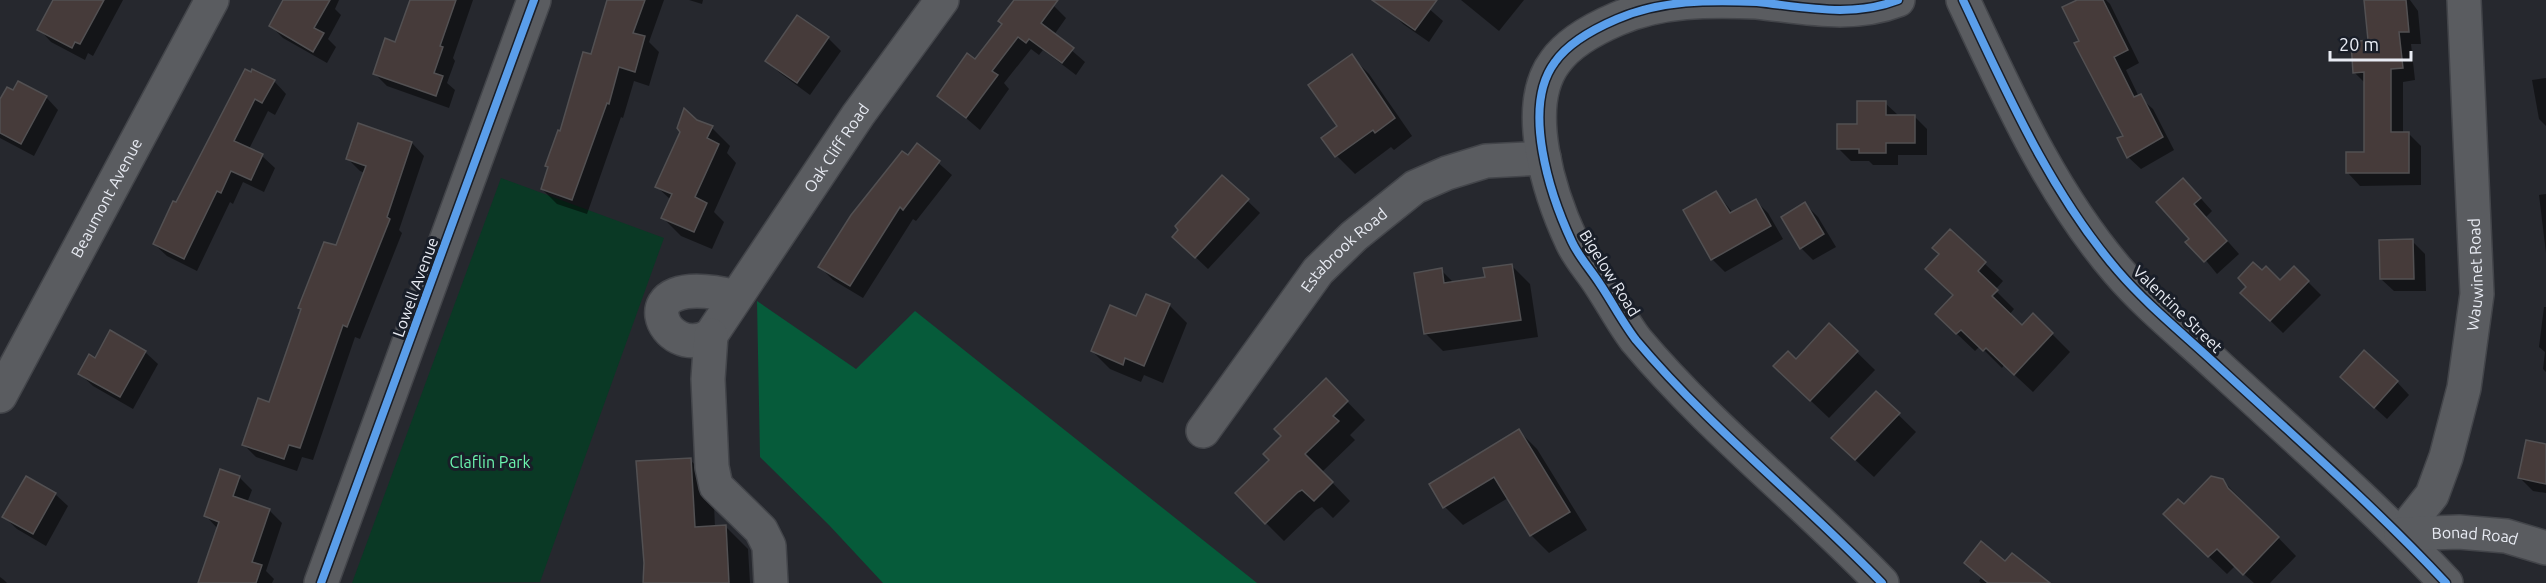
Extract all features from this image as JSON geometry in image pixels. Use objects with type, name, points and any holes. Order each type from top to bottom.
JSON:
[{"type":"street","name":"Beaumont Avenue","points":[[4,382],[212,0]]},
{"type":"street","name":"Lowell Avenue","points":[[321,583],[534,0]]},
{"type":"street","name":"Oak Cliff Road","points":[[711,335],[858,115],[942,0]]},
{"type":"street","name":"Bigelow Road","points":[[1882,583],[1706,414],[1635,338],[1573,243],[1557,203],[1544,158],[1540,133],[1540,102],[1548,74],[1564,52],[1594,30],[1662,4],[1686,0],[1755,2],[1833,11],[1854,10],[1898,0]]},
{"type":"street","name":"Valentine Street","points":[[1963,0],[2016,113],[2077,217],[2118,271],[2401,534],[2446,583]]},
{"type":"street","name":"Wauwinet Road","points":[[2401,534],[2432,495],[2446,457],[2464,388],[2477,294],[2464,0]]},
{"type":"street","name":"Estabrook Road","points":[[1203,431],[1318,271],[1354,236],[1415,187],[1447,173],[1486,161],[1544,158]]},
{"type":"street","points":[[736,297],[709,290],[676,294],[663,306],[661,319],[664,326],[679,337],[700,340],[711,335],[708,379],[712,467],[716,486],[761,530],[769,546],[771,583]]},
{"type":"street","name":"Bonad Road","points":[[2401,534],[2459,532],[2506,536],[2546,548]]},
{"type":"green space","name":"Claflin Park","points":[[501,178],[664,238],[540,582],[352,583]]},
{"type":"green space","points":[[757,301],[856,369],[915,311],[1257,583],[883,583],[829,525],[760,457]]},
{"type":"building","points":[[53,0],[104,0],[80,44],[75,42],[72,48],[37,30]]},
{"type":"building","points":[[283,0],[330,0],[314,28],[324,33],[313,52],[269,26]]},
{"type":"building","points":[[410,0],[456,0],[440,46],[443,47],[434,73],[443,76],[436,96],[373,74],[385,38],[395,42]]},
{"type":"building","points":[[607,0],[645,0],[633,33],[645,36],[635,72],[619,67],[609,104],[607,103],[572,200],[541,189],[548,167],[545,166],[558,130],[560,131],[583,52],[591,54]]},
{"type":"building","points":[[1014,0],[1058,0],[1041,23],[1074,48],[1062,63],[1029,39],[1026,43],[1018,37],[992,71],[998,75],[966,118],[937,96],[967,53],[975,59],[1002,24],[998,21]]},
{"type":"building","points":[[1372,0],[1437,0],[1415,30]]},
{"type":"building","points":[[2077,0],[2103,0],[2128,50],[2114,57],[2134,97],[2141,94],[2163,137],[2127,158],[2117,138],[2123,136],[2074,43],[2079,41],[2062,7]]},
{"type":"building","points":[[2364,0],[2406,0],[2409,32],[2399,32],[2403,68],[2391,69],[2391,132],[2409,132],[2409,173],[2346,173],[2346,152],[2364,152],[2364,72],[2353,73],[2351,42],[2368,40]]},
{"type":"building","points":[[797,15],[829,37],[797,83],[765,61]]},
{"type":"building","points":[[1352,54],[1395,118],[1375,133],[1373,130],[1335,157],[1321,138],[1337,126],[1308,85]]},
{"type":"building","points":[[245,69],[251,72],[252,69],[275,80],[262,103],[255,99],[234,141],[263,154],[251,180],[231,171],[221,193],[217,191],[184,259],[153,244],[173,201],[176,202]]},
{"type":"building","points":[[18,81],[47,96],[21,144],[0,133],[0,99],[7,87],[13,90]]},
{"type":"building","points":[[1857,101],[1886,101],[1886,115],[1915,115],[1915,143],[1886,143],[1886,153],[1859,153],[1859,149],[1837,149],[1837,124],[1857,124]]},
{"type":"building","points":[[684,108],[697,120],[713,126],[707,138],[719,144],[695,197],[707,203],[694,232],[661,218],[672,194],[655,187],[680,132],[677,128]]},
{"type":"building","points":[[358,123],[412,142],[387,217],[390,219],[347,327],[343,325],[300,448],[289,445],[284,459],[242,445],[258,398],[269,402],[301,309],[298,308],[324,242],[336,245],[366,166],[346,159]]},
{"type":"building","points":[[917,143],[940,161],[903,210],[900,207],[850,286],[818,267],[851,215],[902,151],[908,155]]},
{"type":"building","points":[[1222,175],[1249,199],[1195,258],[1172,237],[1178,230],[1175,226]]},
{"type":"building","points":[[2183,178],[2201,198],[2194,204],[2227,241],[2204,262],[2185,242],[2189,239],[2156,202]]},
{"type":"building","points":[[1716,191],[1730,213],[1756,199],[1771,226],[1711,260],[1683,210]]},
{"type":"building","points":[[1805,202],[1824,234],[1800,249],[1781,217]]},
{"type":"building","points":[[1950,229],[1986,262],[1978,271],[1998,290],[1992,296],[2022,325],[2033,313],[2053,333],[2014,375],[1986,348],[1983,351],[1961,330],[1956,334],[1935,314],[1953,295],[1925,269],[1939,254],[1932,248]]},
{"type":"building","points":[[2413,239],[2414,279],[2380,279],[2379,240]]},
{"type":"building","points":[[2253,262],[2262,270],[2266,266],[2280,280],[2294,266],[2309,281],[2270,321],[2240,293],[2246,287],[2238,278]]},
{"type":"building","points":[[1512,264],[1521,320],[1424,334],[1414,273],[1442,268],[1444,283],[1485,277],[1483,268]]},
{"type":"building","points":[[1146,294],[1170,304],[1144,366],[1125,358],[1123,365],[1091,351],[1110,305],[1136,316]]},
{"type":"building","points":[[1829,323],[1858,351],[1810,401],[1773,366],[1788,351],[1796,359]]},
{"type":"building","points":[[110,330],[146,351],[120,397],[78,374],[89,354],[95,358]]},
{"type":"building","points":[[2364,350],[2398,381],[2374,408],[2340,377]]},
{"type":"building","points":[[1326,378],[1348,401],[1333,416],[1339,421],[1305,454],[1333,482],[1314,501],[1302,490],[1298,492],[1265,524],[1235,493],[1269,460],[1263,454],[1281,436],[1274,429]]},
{"type":"building","points":[[1876,391],[1900,413],[1855,460],[1831,438]]},
{"type":"building","points":[[1519,429],[1570,512],[1530,536],[1494,477],[1443,508],[1429,484]]},
{"type":"building","points":[[2526,440],[2546,444],[2546,484],[2518,478]]},
{"type":"building","points":[[691,458],[695,527],[726,525],[729,583],[643,583],[644,563],[636,461]]},
{"type":"building","points":[[220,469],[240,476],[233,496],[270,509],[252,562],[262,565],[256,583],[198,583],[219,522],[204,516]]},
{"type":"building","points":[[26,476],[56,493],[33,534],[2,517]]},
{"type":"building","points":[[2211,476],[2223,479],[2228,488],[2279,537],[2243,575],[2217,549],[2208,557],[2163,514],[2178,499],[2184,504]]},
{"type":"building","points":[[1981,541],[2005,561],[2012,553],[2050,583],[1988,583],[1964,563]]},
{"type":"cycle path","points":[[321,583],[534,0]]},
{"type":"cycle path","points":[[1882,583],[1725,434],[1631,333],[1578,253],[1564,223],[1555,200],[1542,151],[1540,102],[1545,81],[1555,62],[1575,42],[1617,19],[1651,8],[1721,1],[1846,10],[1863,9],[1898,0]]},
{"type":"cycle path","points":[[1963,0],[2013,106],[2051,175],[2071,208],[2118,271],[2154,309],[2363,500],[2446,583]]}]
